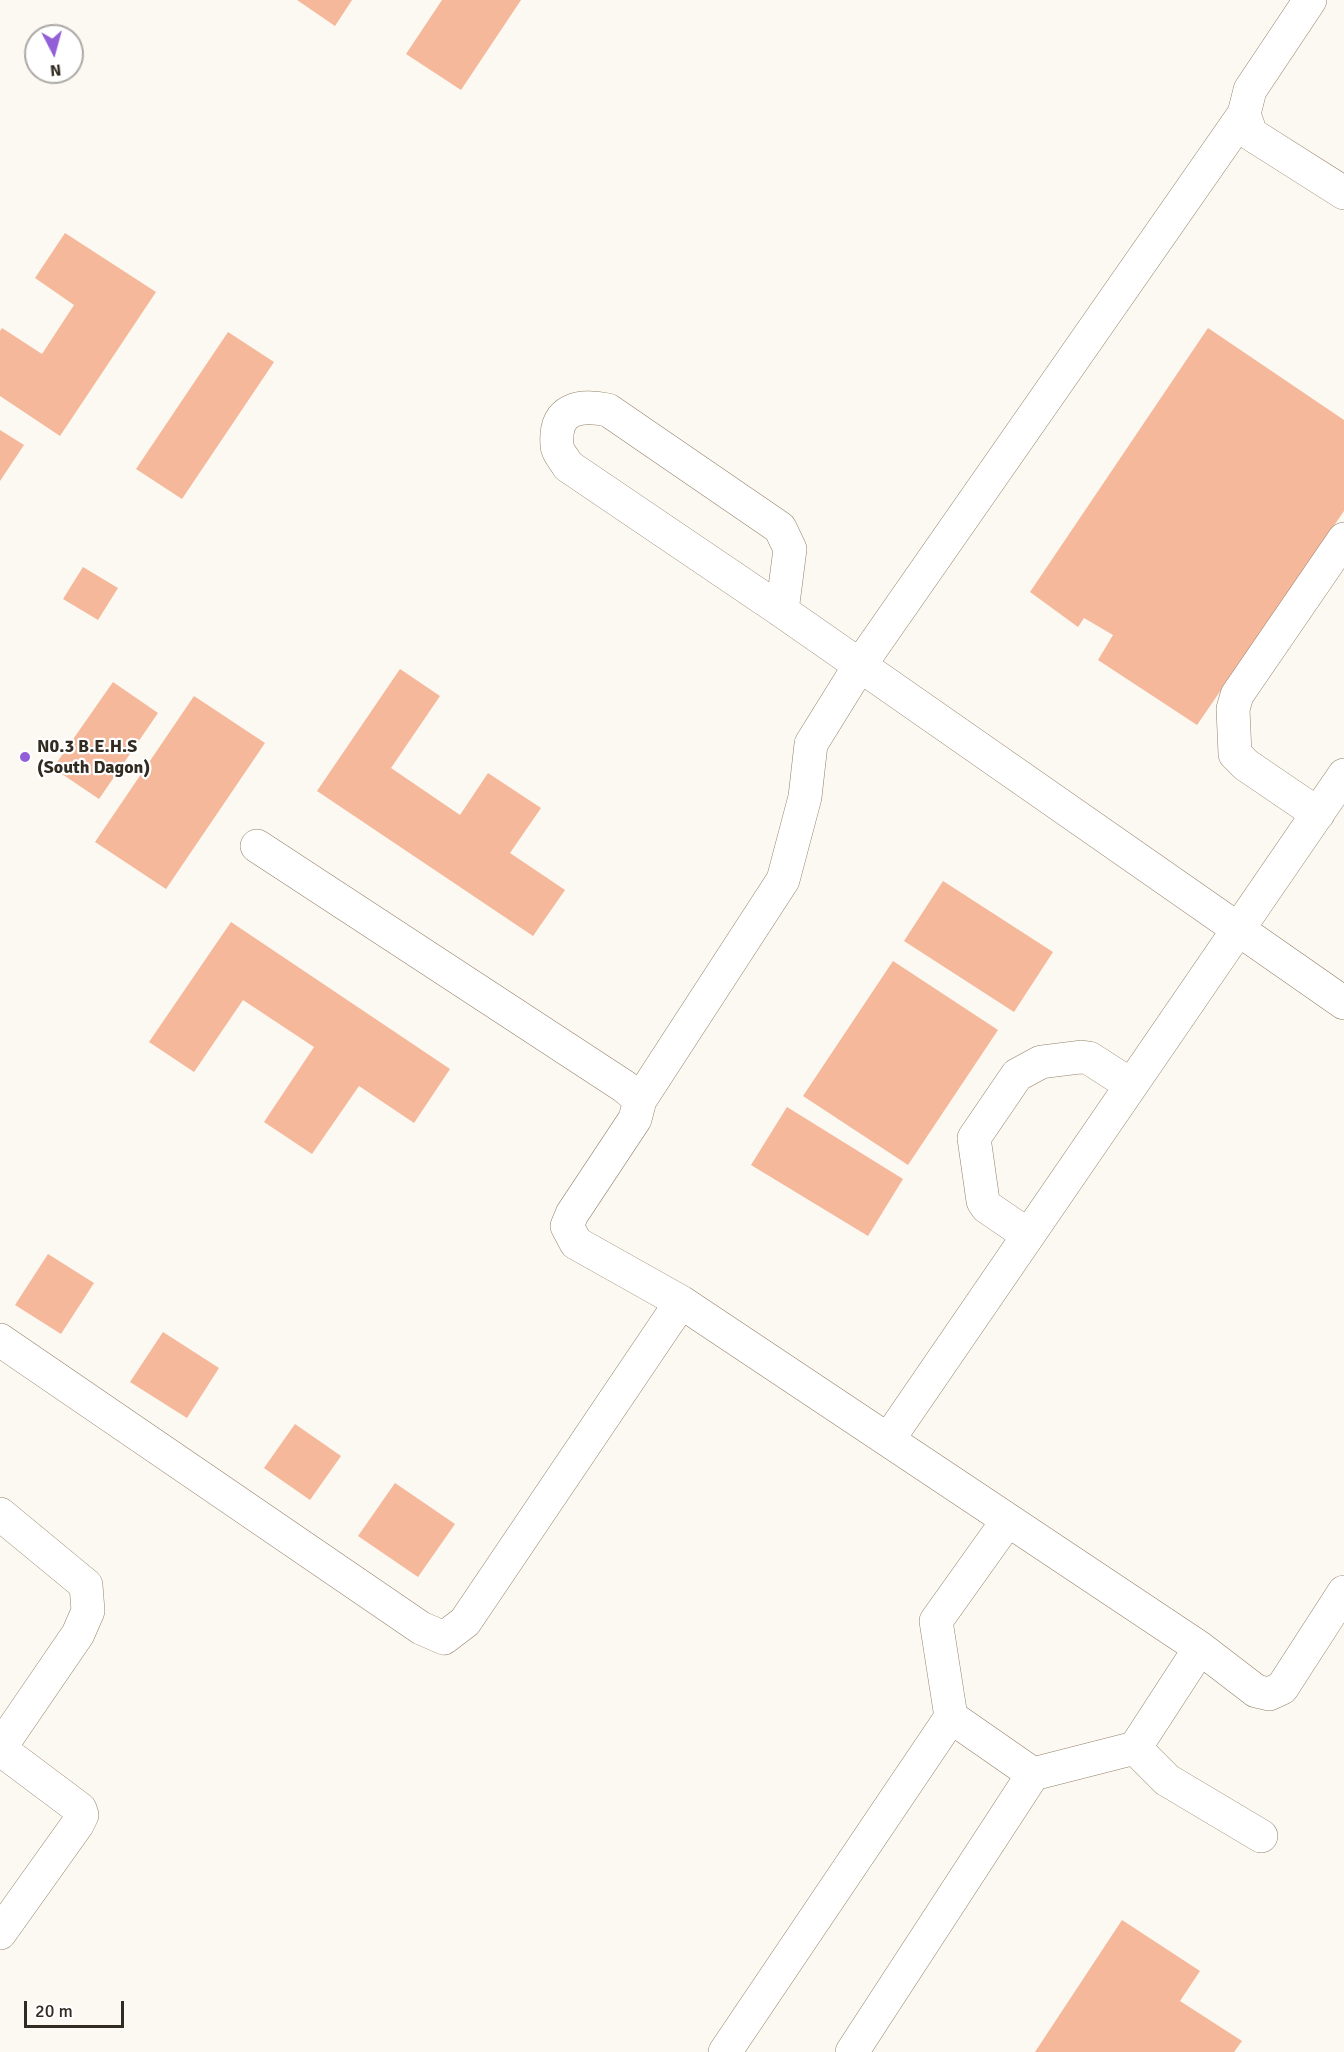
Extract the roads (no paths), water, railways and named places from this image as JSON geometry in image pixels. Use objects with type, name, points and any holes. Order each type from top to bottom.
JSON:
[{"type":"lane","points":[[1310,0],[1250,90],[1244,114],[860,665],[812,744],[805,797],[783,880],[640,1100],[635,1119],[572,1214],[567,1226],[576,1243],[681,1302],[1200,1648],[1256,1691],[1269,1694],[1282,1688],[1344,1592]]},
{"type":"lane","points":[[1244,114],[1251,134],[1344,193]]},
{"type":"lane","points":[[783,611],[790,549],[780,528],[608,410],[590,406],[571,410],[560,422],[557,447],[568,466],[783,611],[1344,1003]]},
{"type":"lane","points":[[1318,814],[1246,765],[1235,754],[1233,710],[1237,694],[1344,538]]},
{"type":"lane","points":[[888,1440],[1344,775]]},
{"type":"lane","points":[[257,846],[625,1087],[640,1100]]},
{"type":"lane","points":[[1028,1235],[987,1207],[984,1201],[974,1138],[1017,1075],[1041,1062],[1081,1057],[1089,1058],[1131,1085]]},
{"type":"lane","points":[[0,1340],[421,1628],[444,1638],[465,1622],[681,1302]]},
{"type":"lane","points":[[0,1514],[86,1585],[88,1611],[78,1634],[0,1749],[80,1809],[82,1815],[0,1933]]},
{"type":"lane","points":[[725,2052],[951,1717],[936,1621],[1008,1520]]},
{"type":"lane","points":[[852,2052],[1033,1774],[1135,1748],[1200,1648]]},
{"type":"lane","points":[[951,1717],[1033,1774]]},
{"type":"lane","points":[[1135,1748],[1167,1780],[1261,1836]]},
{"type":"place","name":"N0.3 B.E.H.S (South Dagon)","points":[[25,757]]}]
